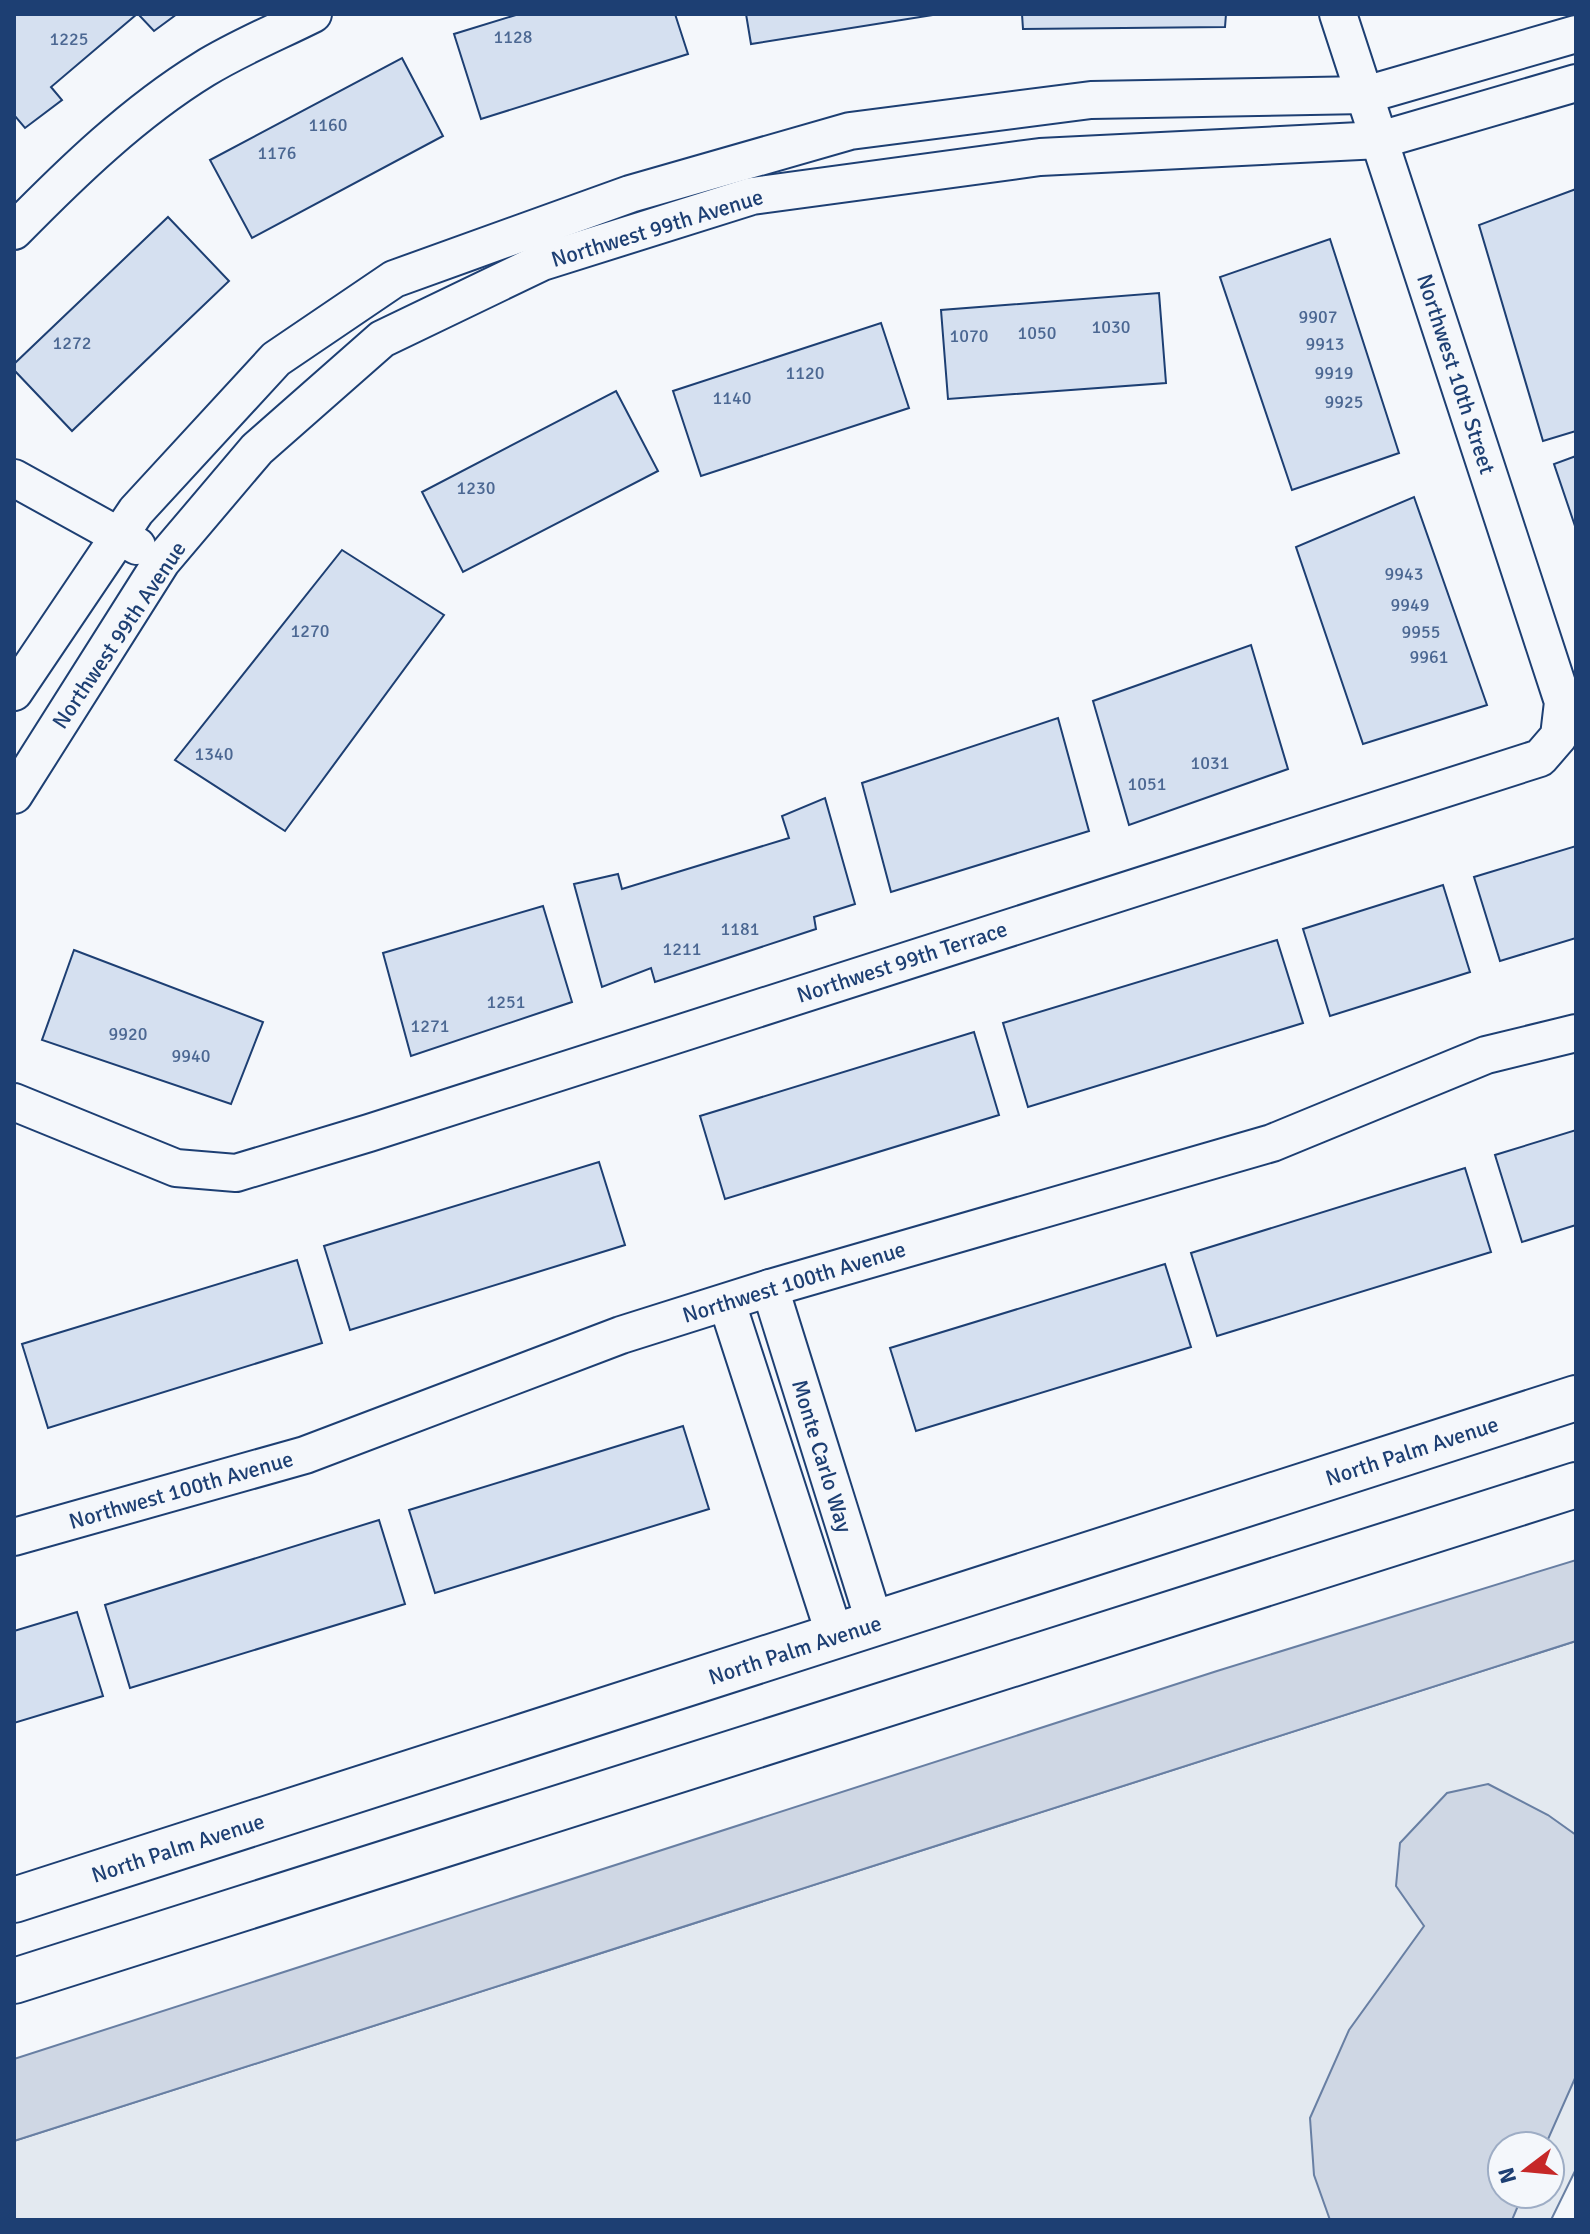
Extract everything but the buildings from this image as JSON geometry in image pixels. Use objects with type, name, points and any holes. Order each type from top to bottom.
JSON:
[{"type":"main road","name":"North Palm Avenue","points":[[14,1900],[1576,1398]]},
{"type":"main road","points":[[14,1981],[1576,1485]]},
{"type":"street","points":[[14,231],[53,191],[133,121],[204,69],[313,14]]},
{"type":"street","name":"Northwest 10th Street","points":[[1338,14],[1563,702],[1559,736]]},
{"type":"street","name":"Northwest 99th Avenue","points":[[14,692],[136,511],[276,359],[394,279],[630,194],[850,131],[1091,100],[1365,95],[1576,34]]},
{"type":"street","name":"Northwest 99th Avenue","points":[[14,795],[162,561],[257,449],[382,339],[542,262],[752,196],[1040,157],[1380,140],[1576,83]]},
{"type":"street","points":[[14,478],[162,561]]},
{"type":"street","name":"Northwest 99th Terrace","points":[[14,1102],[176,1168],[236,1173],[400,1124],[1540,758],[1559,736]]},
{"type":"street","name":"Northwest 100th Avenue","points":[[14,1537],[305,1455],[621,1335],[770,1288],[1272,1143],[1486,1055],[1576,1033]]},
{"type":"street","name":"Monte Carlo Way","points":[[770,1288],[855,1630]]},
{"type":"street","name":"Monte Carlo Way","points":[[727,1303],[855,1630]]},
{"type":"shaded area","points":[[1576,1560],[1576,1641],[14,2141],[14,2059],[1217,1671]]},
{"type":"shaded area","points":[[1576,1641],[1576,2169],[1566,2189],[1566,2130],[1486,2130],[1486,2210],[1556,2210],[1551,2220],[14,2220],[14,2141]]},
{"type":"shaded area","points":[[1488,1784],[1548,1815],[1576,1835],[1576,2076],[1552,2130],[1486,2130],[1486,2210],[1516,2210],[1512,2220],[1330,2220],[1314,2175],[1310,2118],[1349,2030],[1424,1926],[1396,1886],[1400,1843],[1447,1793]]}]
